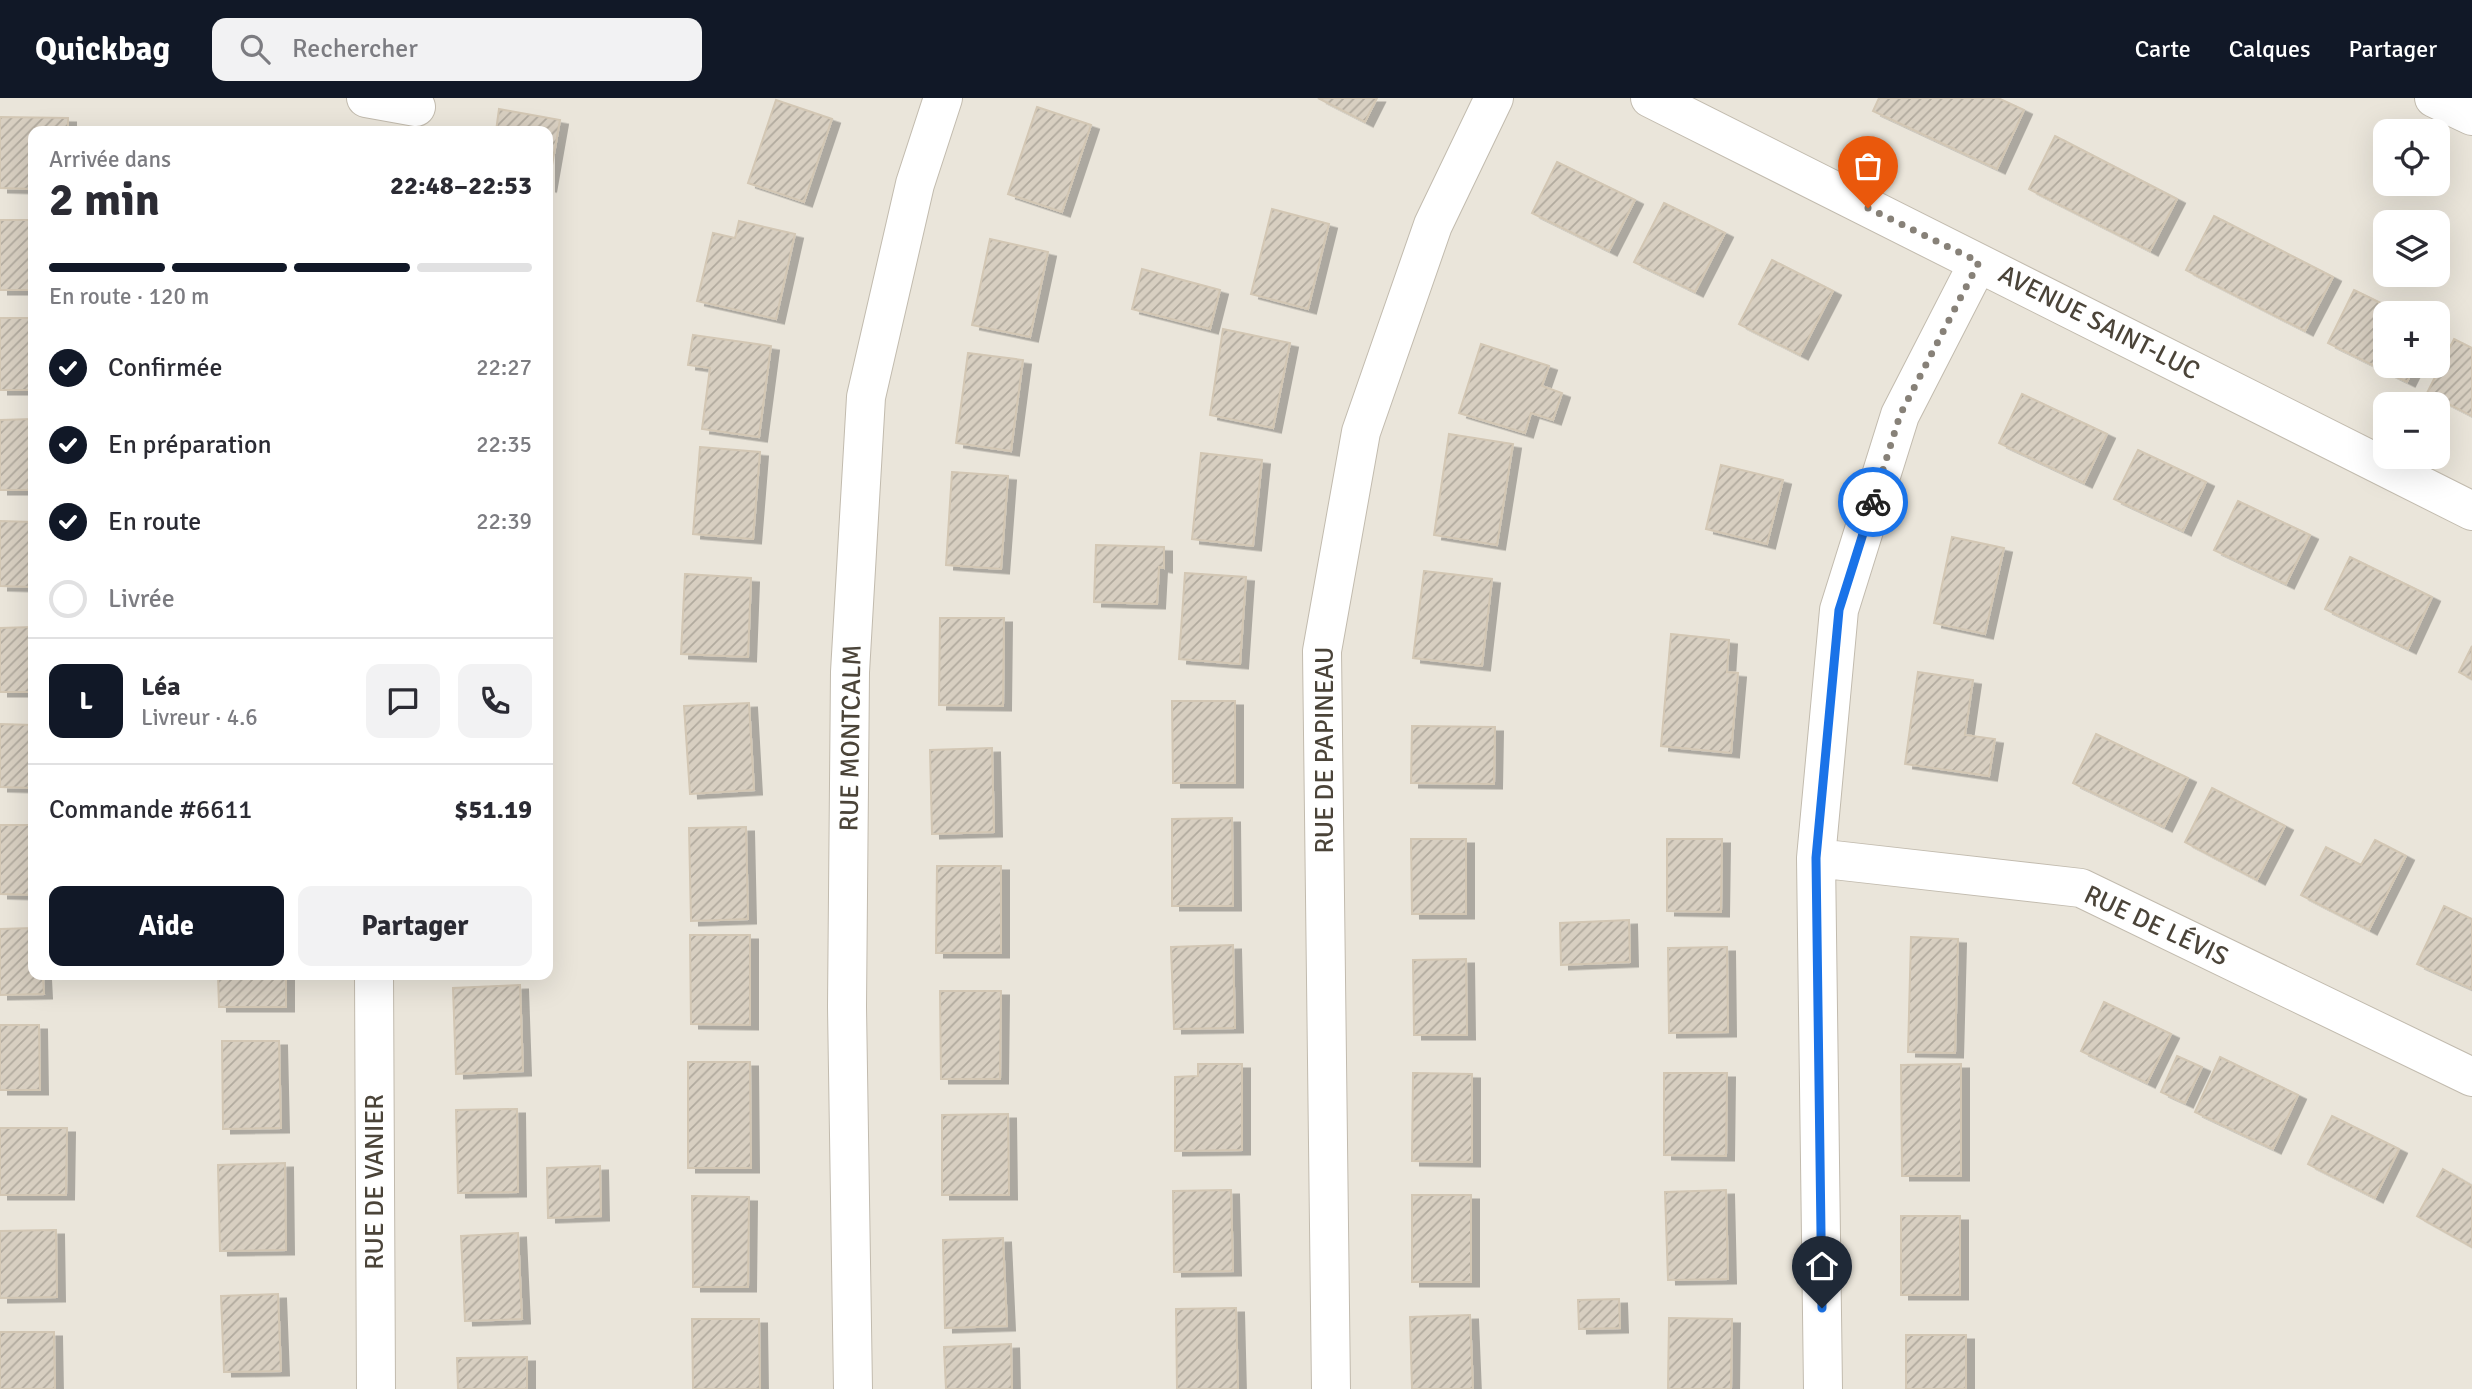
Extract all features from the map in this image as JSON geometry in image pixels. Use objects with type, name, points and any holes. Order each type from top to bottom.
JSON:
[{"type":"street","points":[[366,98],[416,112]]},
{"type":"street","name":"RUE MONTCALM","points":[[853,1389],[848,1007],[850,673],[866,397],[915,184],[943,98]]},
{"type":"street","name":"RUE DE PAPINEAU","points":[[1331,1389],[1322,650],[1361,432],[1433,225],[1494,98]]},
{"type":"street","name":"AVENUE SAINT-LUC","points":[[1650,98],[2472,511]]},
{"type":"street","points":[[2434,98],[2472,116]]},
{"type":"street","points":[[1823,1389],[1816,858],[1839,610],[1900,415],[1979,262]]},
{"type":"street","name":"RUE DE LÉVIS","points":[[1816,858],[2081,888],[2472,1077]]},
{"type":"street","name":"RUE DE VANIER","points":[[374,980],[376,1389]]},
{"type":"shaded area","points":[[0,98],[2429,98],[2472,120],[2472,1389],[0,1389]]},
{"type":"building","points":[[1318,98],[1377,98],[1365,122]]},
{"type":"building","points":[[1879,98],[1998,98],[2024,110],[1997,169],[1873,111]]},
{"type":"building","points":[[776,100],[832,119],[804,202],[748,183]]},
{"type":"building","points":[[1037,107],[1091,125],[1062,212],[1008,194]]},
{"type":"building","points":[[499,109],[560,120],[553,160],[553,126],[497,126]]},
{"type":"building","points":[[0,117],[68,118],[68,126],[28,126],[28,189],[0,188]]},
{"type":"building","points":[[2055,136],[2177,199],[2150,251],[2029,189]]},
{"type":"building","points":[[1557,162],[1635,200],[1609,251],[1532,213]]},
{"type":"building","points":[[1664,203],[1725,233],[1695,292],[1634,262]]},
{"type":"building","points":[[1272,209],[1329,224],[1308,309],[1251,294]]},
{"type":"building","points":[[2214,216],[2333,277],[2305,331],[2186,270]]},
{"type":"building","points":[[0,220],[28,220],[28,290],[0,290]]},
{"type":"building","points":[[739,221],[795,234],[776,319],[697,301],[713,233],[735,238]]},
{"type":"building","points":[[990,239],[1048,252],[1030,337],[972,325]]},
{"type":"building","points":[[1772,260],[1833,291],[1800,355],[1739,324]]},
{"type":"building","points":[[1142,269],[1220,290],[1210,329],[1132,309]]},
{"type":"building","points":[[2354,290],[2376,301],[2373,301],[2373,365],[2328,343]]},
{"type":"building","points":[[0,318],[28,318],[28,390],[0,390]]},
{"type":"building","points":[[1223,329],[1290,343],[1273,428],[1210,415]]},
{"type":"building","points":[[693,335],[771,346],[759,437],[702,429],[710,368],[688,365]]},
{"type":"building","points":[[2454,339],[2472,348],[2472,416],[2450,405],[2450,392],[2428,392],[2434,378],[2450,378],[2450,347]]},
{"type":"building","points":[[1481,344],[1549,366],[1542,386],[1562,393],[1553,420],[1531,413],[1525,433],[1459,413]]},
{"type":"building","points":[[968,353],[1023,360],[1011,451],[956,443]]},
{"type":"building","points":[[2022,394],[2107,434],[2084,483],[1999,443]]},
{"type":"building","points":[[28,419],[28,490],[0,490],[0,420]]},
{"type":"building","points":[[1449,434],[1513,444],[1497,545],[1434,535]]},
{"type":"building","points":[[700,447],[760,452],[753,539],[693,534]]},
{"type":"building","points":[[2138,450],[2206,482],[2183,531],[2114,499]]},
{"type":"building","points":[[1201,453],[1262,460],[1253,546],[1192,539]]},
{"type":"building","points":[[1721,465],[1783,480],[1767,544],[1706,529]]},
{"type":"building","points":[[952,472],[1008,476],[1001,569],[946,565]]},
{"type":"building","points":[[2238,501],[2310,535],[2286,584],[2214,550]]},
{"type":"building","points":[[0,521],[28,522],[28,587],[0,586]]},
{"type":"building","points":[[1952,537],[2004,548],[1985,634],[1934,623]]},
{"type":"building","points":[[1096,545],[1164,547],[1164,568],[1159,567],[1157,604],[1094,602]]},
{"type":"building","points":[[2350,557],[2432,597],[2408,649],[2325,609]]},
{"type":"building","points":[[1424,571],[1492,579],[1482,666],[1413,658]]},
{"type":"building","points":[[1185,573],[1246,577],[1240,664],[1179,659]]},
{"type":"building","points":[[685,574],[751,578],[748,657],[681,654]]},
{"type":"building","points":[[940,618],[1004,618],[1003,706],[939,705]]},
{"type":"building","points":[[28,627],[28,692],[0,692],[0,628]]},
{"type":"building","points":[[1671,634],[1729,640],[1727,672],[1738,673],[1731,753],[1661,746]]},
{"type":"building","points":[[2472,646],[2472,679],[2459,672]]},
{"type":"building","points":[[1918,672],[1973,680],[1965,735],[1995,739],[1989,776],[1905,764]]},
{"type":"building","points":[[1172,701],[1235,701],[1235,783],[1173,783]]},
{"type":"building","points":[[749,703],[754,790],[690,794],[684,706]]},
{"type":"building","points":[[0,724],[28,725],[28,788],[0,787]]},
{"type":"building","points":[[1412,726],[1495,727],[1494,784],[1411,783]]},
{"type":"building","points":[[2096,734],[2188,778],[2164,827],[2073,783]]},
{"type":"building","points":[[992,748],[994,832],[932,834],[930,750]]},
{"type":"building","points":[[2212,788],[2285,826],[2257,880],[2185,842]]},
{"type":"building","points":[[1232,818],[1233,906],[1172,906],[1172,819]]},
{"type":"building","points":[[0,825],[28,825],[28,895],[0,894]]},
{"type":"building","points":[[746,827],[748,919],[691,921],[689,828]]},
{"type":"building","points":[[1411,839],[1466,839],[1466,914],[1412,914]]},
{"type":"building","points":[[1667,839],[1722,839],[1721,912],[1667,911]]},
{"type":"building","points":[[2375,840],[2406,856],[2369,930],[2301,895],[2326,847],[2361,865]]},
{"type":"building","points":[[937,866],[1001,866],[1001,953],[936,953]]},
{"type":"building","points":[[2444,906],[2472,919],[2472,989],[2417,964]]},
{"type":"building","points":[[1629,920],[1630,962],[1561,965],[1560,923]]},
{"type":"building","points":[[28,928],[28,980],[43,980],[44,994],[0,995],[0,929]]},
{"type":"building","points":[[690,935],[750,935],[750,1025],[691,1024]]},
{"type":"building","points":[[1911,937],[1958,939],[1955,1053],[1908,1052]]},
{"type":"building","points":[[1233,945],[1235,1028],[1174,1029],[1171,947]]},
{"type":"building","points":[[1727,947],[1728,1032],[1669,1033],[1668,948]]},
{"type":"building","points":[[1466,959],[1467,1035],[1414,1035],[1413,960]]},
{"type":"building","points":[[218,980],[286,980],[286,1007],[219,1007]]},
{"type":"building","points":[[520,985],[523,1071],[456,1074],[453,988]]},
{"type":"building","points":[[940,991],[1001,991],[1000,1079],[941,1079]]},
{"type":"building","points":[[2104,1002],[2171,1034],[2147,1083],[2081,1051]]},
{"type":"building","points":[[0,1025],[39,1025],[40,1090],[0,1090]]},
{"type":"building","points":[[222,1041],[279,1041],[281,1128],[223,1129]]},
{"type":"building","points":[[2177,1056],[2202,1067],[2185,1103],[2161,1092]]},
{"type":"building","points":[[2220,1057],[2298,1095],[2273,1149],[2195,1112]]},
{"type":"building","points":[[688,1062],[750,1062],[751,1168],[688,1168]]},
{"type":"building","points":[[1198,1064],[1242,1064],[1242,1150],[1175,1151],[1175,1077],[1198,1076]]},
{"type":"building","points":[[1961,1064],[1961,1176],[1902,1176],[1901,1065]]},
{"type":"building","points":[[1413,1073],[1472,1074],[1472,1162],[1412,1161]]},
{"type":"building","points":[[1664,1073],[1727,1073],[1726,1156],[1664,1155]]},
{"type":"building","points":[[517,1109],[518,1192],[458,1193],[456,1110]]},
{"type":"building","points":[[1008,1114],[1009,1195],[942,1195],[942,1115]]},
{"type":"building","points":[[2332,1116],[2399,1149],[2375,1198],[2308,1164]]},
{"type":"building","points":[[0,1128],[67,1128],[66,1195],[0,1195]]},
{"type":"building","points":[[285,1163],[286,1250],[220,1251],[218,1165]]},
{"type":"building","points":[[600,1166],[601,1216],[548,1218],[547,1168]]},
{"type":"building","points":[[2443,1169],[2472,1186],[2472,1247],[2417,1216]]},
{"type":"building","points":[[1231,1190],[1233,1271],[1174,1272],[1173,1191]]},
{"type":"building","points":[[1726,1190],[1728,1279],[1668,1280],[1665,1192]]},
{"type":"building","points":[[1412,1195],[1471,1195],[1471,1282],[1412,1282]]},
{"type":"building","points":[[692,1196],[749,1197],[748,1287],[693,1287]]},
{"type":"building","points":[[1901,1216],[1960,1216],[1960,1295],[1901,1295]]},
{"type":"building","points":[[56,1230],[57,1297],[0,1298],[0,1231]]},
{"type":"building","points":[[518,1233],[522,1319],[465,1321],[461,1236]]},
{"type":"building","points":[[1003,1238],[1007,1326],[945,1328],[943,1240]]},
{"type":"building","points":[[278,1294],[281,1371],[224,1372],[221,1296]]},
{"type":"building","points":[[1619,1299],[1620,1328],[1579,1329],[1578,1300]]},
{"type":"building","points":[[1236,1308],[1238,1389],[1177,1389],[1176,1309]]},
{"type":"building","points":[[1470,1315],[1473,1389],[1412,1389],[1410,1317]]},
{"type":"building","points":[[1669,1318],[1732,1319],[1731,1389],[1668,1389]]},
{"type":"building","points":[[692,1319],[759,1319],[760,1389],[693,1389]]},
{"type":"building","points":[[0,1332],[54,1332],[55,1389],[0,1389]]},
{"type":"building","points":[[1906,1335],[1966,1335],[1966,1389],[1906,1389]]},
{"type":"building","points":[[1011,1344],[1012,1389],[946,1389],[944,1347]]},
{"type":"building","points":[[527,1357],[527,1389],[458,1389],[457,1358]]},
{"type":"way so far","points":[[1868,208],[1979,262],[1900,415],[1873,502]]},
{"type":"route","points":[[1822,1308],[1816,858],[1839,610],[1873,502]]}]
